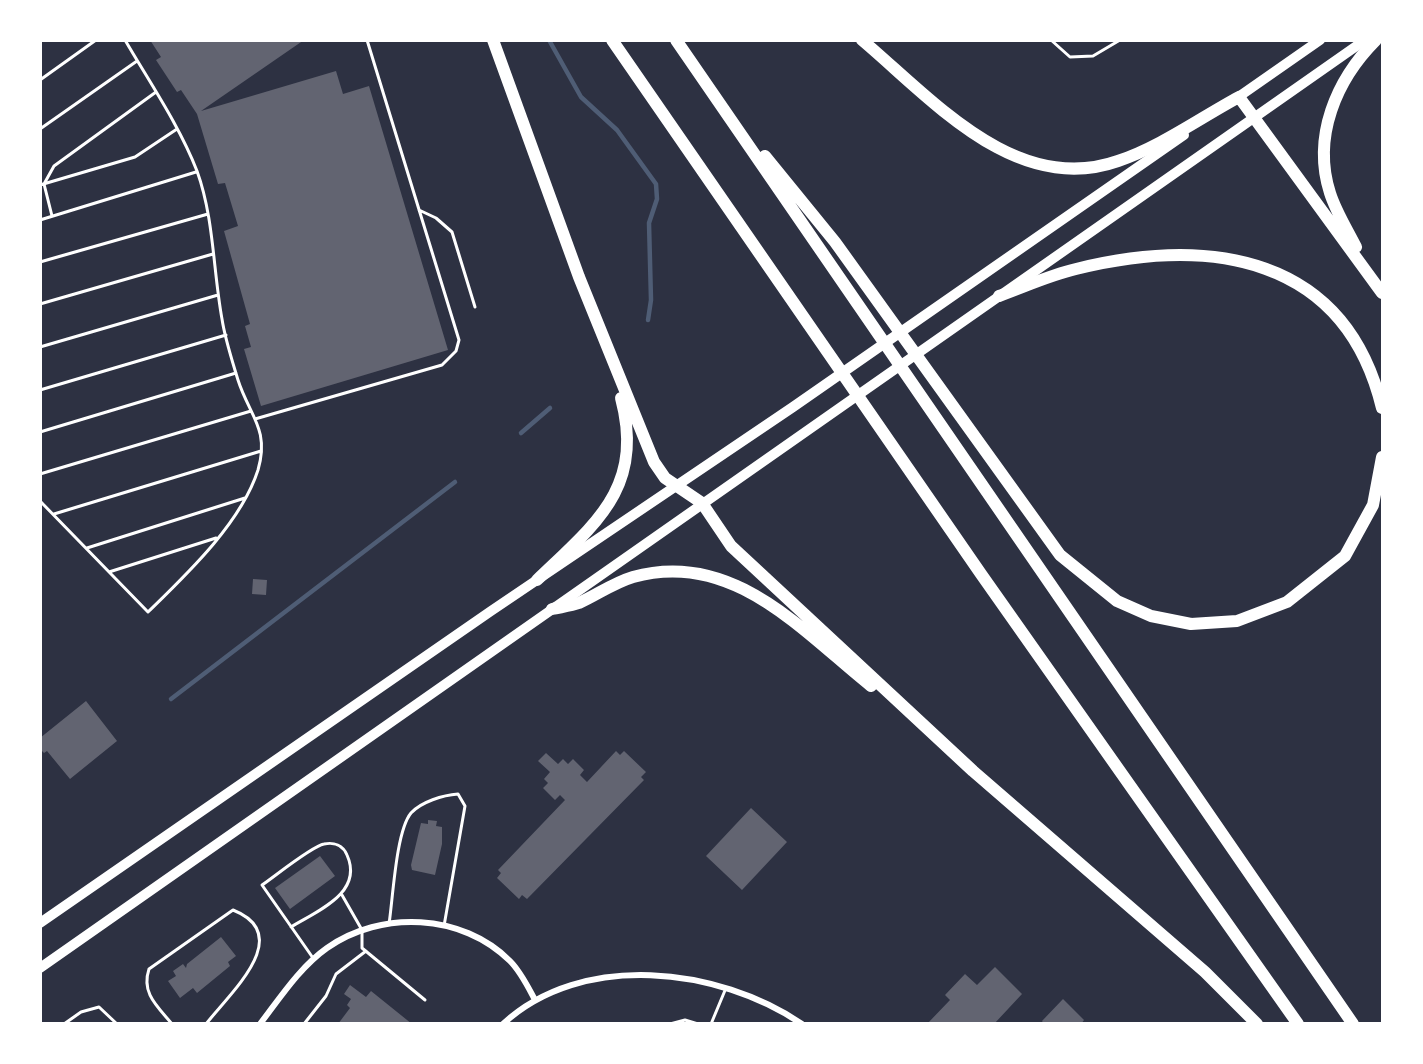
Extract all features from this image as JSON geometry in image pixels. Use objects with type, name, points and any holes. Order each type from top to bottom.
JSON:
[{"type":"highway","points":[[493,40],[610,353],[654,462],[665,478],[702,503],[731,546],[952,750],[1205,972],[1257,1023]]},
{"type":"highway","points":[[612,40],[981,574],[1298,1023]]},
{"type":"highway","points":[[676,40],[1353,1023]]},
{"type":"highway","points":[[862,40],[989,145],[1039,166],[1094,167],[1117,162],[1239,97],[1256,117],[1379,288]]},
{"type":"highway","points":[[1376,40],[1361,55],[1332,102],[1326,133],[1324,165],[1338,213],[1379,288]]},
{"type":"highway","points":[[707,84],[835,242],[1060,555],[1117,601],[1151,616],[1191,624],[1237,621],[1287,602],[1344,556],[1373,505],[1383,457]]},
{"type":"highway","points":[[999,296],[1074,269],[1120,260],[1184,255],[1231,260],[1271,269],[1306,288],[1342,322],[1369,364],[1383,408]]},
{"type":"highway","points":[[537,580],[596,524],[616,493],[622,477],[627,433],[610,353]]},
{"type":"highway","points":[[552,609],[579,603],[633,577],[681,571],[724,579],[746,588],[767,603],[952,750]]},
{"type":"main road","points":[[40,920],[60,909],[491,611],[797,405],[1320,40]]},
{"type":"main road","points":[[40,968],[1365,40]]},
{"type":"street","points":[[260,1023],[326,949],[362,930],[389,924],[424,922],[444,926],[478,939],[497,950],[521,975],[536,1000]]},
{"type":"street","points":[[503,1023],[536,1000],[577,985],[636,975],[663,975],[727,986],[767,1001],[802,1023]]},
{"type":"lane","points":[[40,80],[96,40]]},
{"type":"lane","points":[[40,501],[148,612],[196,566],[246,498],[258,469],[263,438],[236,373],[226,335],[218,295],[208,214],[197,172],[177,129],[125,40]]},
{"type":"lane","points":[[255,418],[442,364],[456,351],[459,340],[367,40]]},
{"type":"lane","points":[[1051,40],[1070,57],[1093,56],[1120,40]]},
{"type":"lane","points":[[40,129],[137,61]]},
{"type":"lane","points":[[42,184],[54,166],[156,92]]},
{"type":"lane","points":[[42,184],[135,157],[177,129]]},
{"type":"lane","points":[[40,220],[197,172]]},
{"type":"lane","points":[[42,184],[52,216]]},
{"type":"lane","points":[[419,210],[436,218],[452,232],[475,307]]},
{"type":"lane","points":[[40,262],[208,214]]},
{"type":"lane","points":[[40,304],[213,254]]},
{"type":"lane","points":[[40,347],[218,295]]},
{"type":"lane","points":[[40,390],[226,335]]},
{"type":"lane","points":[[40,432],[236,373]]},
{"type":"lane","points":[[40,474],[251,411]]},
{"type":"lane","points":[[54,514],[261,451]]},
{"type":"lane","points":[[87,548],[246,498]]},
{"type":"lane","points":[[110,572],[217,538]]},
{"type":"lane","points":[[389,924],[402,831],[412,813],[442,795],[458,794],[465,806],[444,926]]},
{"type":"lane","points":[[291,927],[342,895],[348,883],[351,863],[345,850],[335,843],[322,844],[262,885],[291,927],[314,960]]},
{"type":"lane","points":[[342,895],[362,930],[362,948],[425,1000]]},
{"type":"lane","points":[[172,1023],[148,995],[146,980],[149,969],[233,910],[245,915],[256,926],[262,940],[256,959],[206,1023]]},
{"type":"lane","points":[[304,1023],[326,996],[329,984],[336,974],[366,951]]},
{"type":"lane","points":[[711,1023],[727,986]]},
{"type":"lane","points":[[64,1023],[81,1012],[99,1007],[117,1023]]},
{"type":"lane","points":[[670,1023],[685,1020],[698,1023]]},
{"type":"building","points":[[150,40],[304,40],[201,111],[336,71],[343,94],[369,86],[448,350],[261,406],[244,349],[251,347],[245,326],[250,324],[224,231],[238,226],[225,183],[218,184],[197,114],[181,90],[177,92],[156,60],[161,57]]},
{"type":"building","points":[[253,579],[267,580],[266,595],[252,594]]},
{"type":"building","points":[[86,701],[117,741],[70,779],[47,751],[44,753],[40,749],[40,738]]},
{"type":"building","points":[[616,751],[620,755],[624,751],[646,772],[641,777],[644,780],[527,899],[522,895],[519,899],[497,878],[501,873],[498,870],[565,800],[560,795],[555,800],[543,788],[548,783],[544,779],[550,772],[538,761],[546,753],[558,764],[563,759],[568,764],[573,759],[584,770],[580,775],[587,782]]},
{"type":"building","points":[[751,808],[787,842],[742,890],[706,856]]},
{"type":"building","points":[[428,820],[437,821],[436,826],[442,827],[442,844],[435,875],[412,870],[411,865],[421,823],[428,824]]},
{"type":"building","points":[[320,856],[335,876],[290,909],[275,888]]},
{"type":"building","points":[[221,937],[236,956],[228,962],[230,966],[197,993],[193,988],[180,998],[168,981],[176,976],[173,971],[183,964],[186,968],[187,964]]},
{"type":"building","points":[[995,967],[1022,994],[994,1024],[927,1024],[950,1000],[945,995],[965,974],[977,985]]},
{"type":"building","points":[[350,985],[366,997],[371,991],[412,1024],[338,1024],[350,1008],[347,1005],[351,999],[344,994]]},
{"type":"building","points":[[1063,999],[1084,1020],[1081,1024],[1044,1024],[1042,1021]]},
{"type":"waterway","points":[[549,40],[581,97],[617,130],[656,184],[657,199],[649,223],[651,300],[648,320]]},
{"type":"waterway","points":[[521,433],[550,408]]},
{"type":"waterway","points":[[171,699],[455,482]]}]
